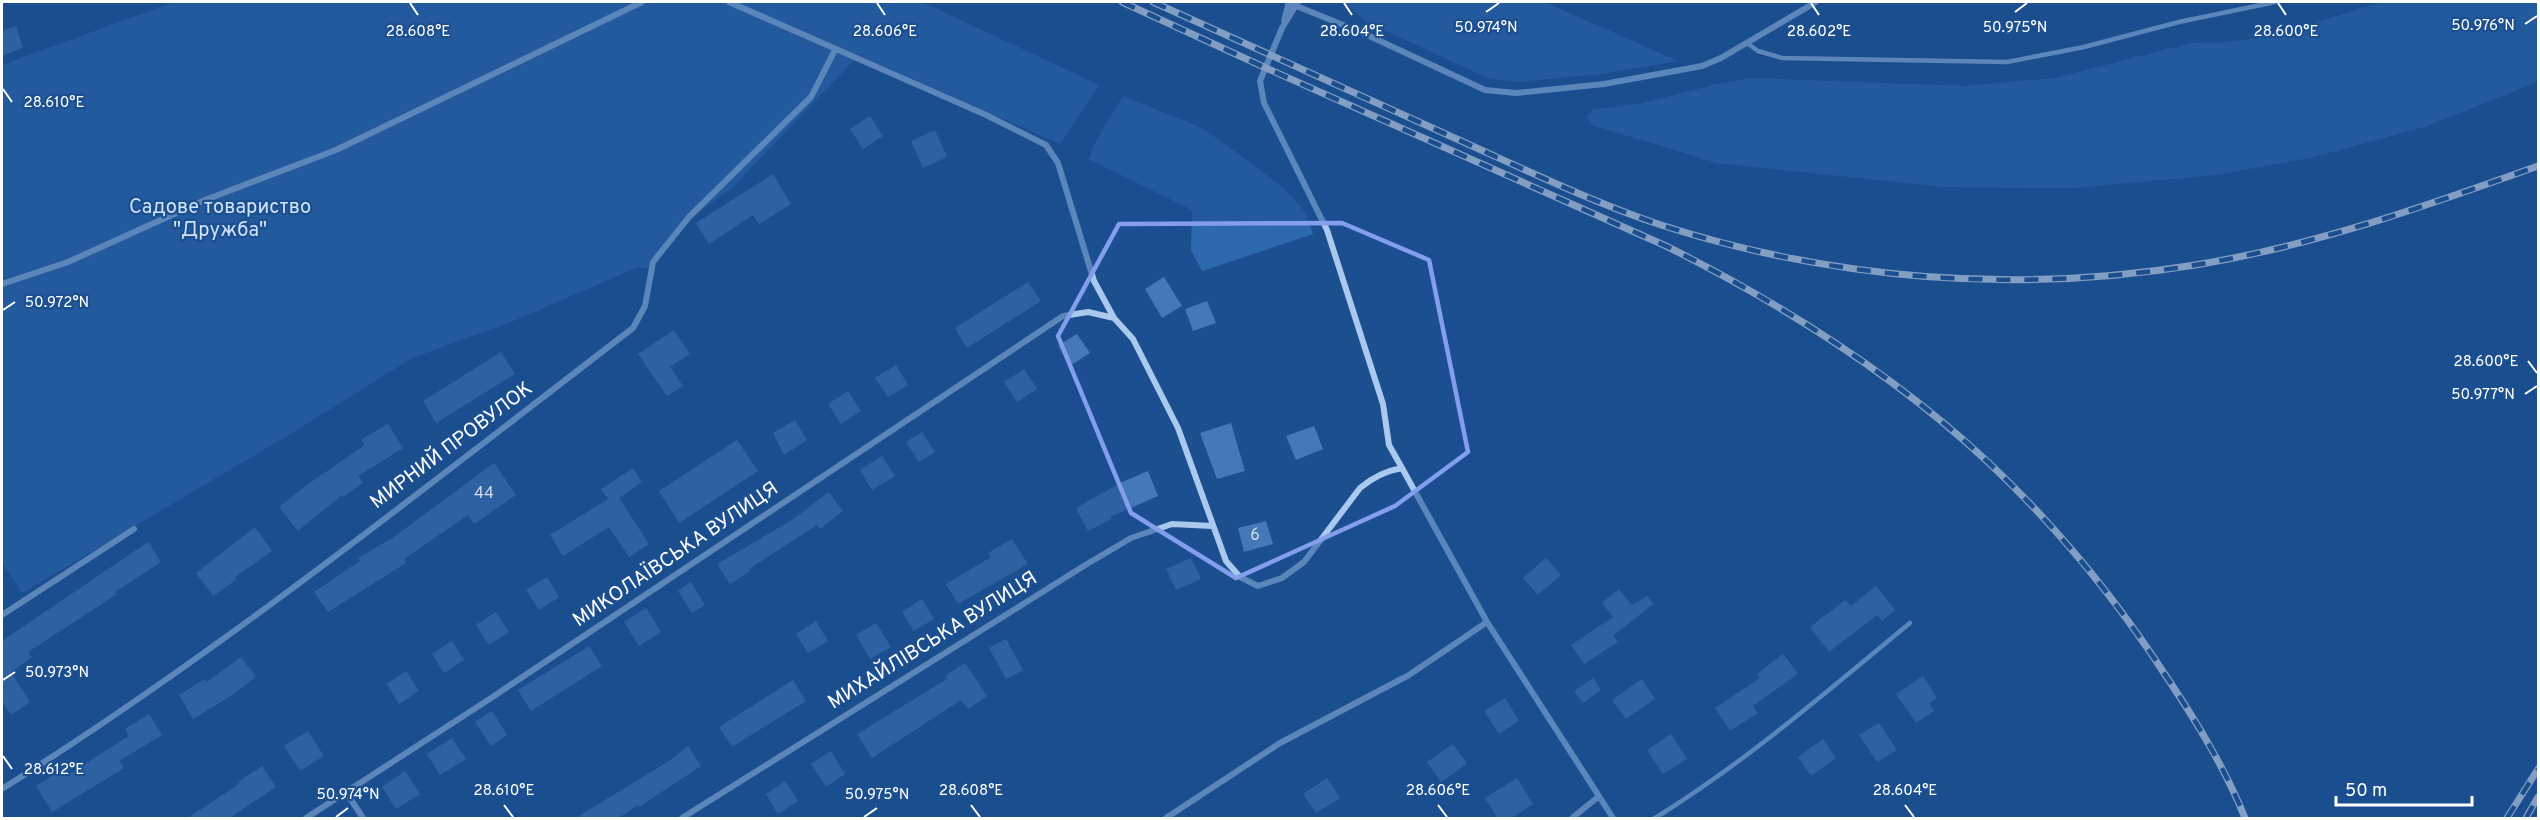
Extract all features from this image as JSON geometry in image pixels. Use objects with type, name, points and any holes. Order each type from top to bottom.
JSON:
[{"type":"street","points":[[2,284],[68,262],[206,200],[336,150],[642,2]]},
{"type":"street","points":[[729,2],[984,114],[1046,144],[1058,163],[1094,281],[1114,318],[1133,339],[1178,428],[1226,561],[1240,577],[1258,586],[1282,578],[1304,562],[1360,488],[1388,471],[1402,468]]},
{"type":"street","points":[[1613,819],[1487,622],[1389,445],[1383,404],[1327,230],[1264,103],[1260,81],[1282,28],[1289,2],[1364,33],[1485,90],[1516,93],[1604,84],[1691,68],[1721,58],[1816,2]]},
{"type":"street","points":[[1282,28],[1298,4]]},
{"type":"street","name":"МИРНИЙ ПРОВУЛОК","points":[[2,789],[88,735],[367,532],[633,328],[645,306],[654,262],[689,218],[811,97],[835,50]]},
{"type":"street","name":"МИКОЛАЇВСЬКА ВУЛИЦЯ","points":[[306,819],[1063,316],[1088,312],[1114,318]]},
{"type":"street","name":"МИХАЙЛІВСЬКА ВУЛИЦЯ","points":[[682,819],[1131,538],[1172,524],[1212,526]]},
{"type":"street","points":[[2,615],[134,529]]},
{"type":"street","points":[[1166,819],[1280,743],[1408,675],[1487,622]]},
{"type":"street","points":[[346,792],[363,819]]},
{"type":"street","points":[[1572,819],[1598,797]]},
{"type":"lane","points":[[1747,43],[1758,51],[1782,58],[2007,62],[2084,47],[2169,24],[2275,2]]},
{"type":"lane","points":[[1655,819],[1698,792],[1764,742],[1910,623]]},
{"type":"highlighted area","points":[[1342,223],[1429,260],[1468,452],[1395,506],[1236,578],[1131,513],[1058,336],[1119,224]]},
{"type":"green space","name":"Садове товариство \"Дружба\"","points":[[174,2],[922,2],[1099,85],[1060,144],[859,55],[732,188],[675,229],[647,269],[638,267],[516,320],[412,358],[297,430],[22,593],[2,562],[2,65]]},
{"type":"green space","points":[[1343,2],[1544,2],[1678,61],[1600,74],[1517,82],[1488,78],[1367,22]]},
{"type":"green space","points":[[2383,2],[2538,2],[2538,82],[2424,127],[2314,157],[2216,175],[2072,188],[1944,187],[1717,163],[1592,125],[1587,117],[1592,110],[1643,103],[1713,85],[1752,78],[1964,86],[2055,78],[2191,43],[2227,42],[2270,36]]},
{"type":"green space","points":[[1123,96],[1202,128],[1244,158],[1287,191],[1305,212],[1313,234],[1202,271],[1191,250],[1192,210],[1089,159],[1095,143]]},
{"type":"building","points":[[16,26],[23,48],[2,56],[2,31]]},
{"type":"building","points":[[870,116],[883,136],[863,149],[850,129]]},
{"type":"building","points":[[935,130],[947,157],[923,168],[911,141]]},
{"type":"building","points":[[773,174],[791,204],[759,224],[753,215],[709,244],[696,223]]},
{"type":"building","points":[[1164,277],[1182,306],[1162,318],[1145,289]]},
{"type":"building","points":[[1028,282],[1041,301],[967,348],[955,328]]},
{"type":"building","points":[[1207,301],[1216,323],[1193,331],[1185,309]]},
{"type":"building","points":[[674,330],[690,354],[670,367],[683,386],[667,396],[638,354]]},
{"type":"building","points":[[1077,334],[1090,353],[1070,366],[1057,346]]},
{"type":"building","points":[[501,352],[515,374],[436,423],[423,401]]},
{"type":"building","points":[[896,365],[908,385],[888,397],[875,378]]},
{"type":"building","points":[[1024,369],[1037,389],[1017,402],[1004,382]]},
{"type":"building","points":[[848,391],[861,411],[841,424],[828,404]]},
{"type":"building","points":[[795,420],[807,440],[784,455],[773,433]]},
{"type":"building","points":[[1231,423],[1245,471],[1217,479],[1200,433]]},
{"type":"building","points":[[388,424],[403,448],[358,476],[363,483],[343,497],[342,495],[298,531],[279,507],[365,445],[361,440]]},
{"type":"building","points":[[1314,426],[1323,449],[1296,460],[1286,436]]},
{"type":"building","points":[[922,432],[935,452],[919,462],[906,442]]},
{"type":"building","points":[[737,440],[758,471],[679,523],[659,491]]},
{"type":"building","points":[[882,456],[895,476],[872,490],[860,470]]},
{"type":"building","points":[[494,463],[516,495],[474,524],[468,515],[404,559],[406,563],[328,612],[314,592],[360,561],[358,558],[391,539]]},
{"type":"building","points":[[633,468],[642,482],[619,498],[649,544],[629,557],[609,527],[563,556],[550,535],[608,499],[601,489]]},
{"type":"building","points":[[1148,471],[1158,496],[1110,517],[1111,519],[1088,531],[1076,508],[1120,483]]},
{"type":"building","points":[[829,492],[843,511],[820,529],[817,525],[730,584],[717,564],[792,520]]},
{"type":"building","points":[[1266,521],[1273,544],[1244,552],[1238,528]]},
{"type":"building","points":[[255,527],[272,551],[213,596],[196,573]]},
{"type":"building","points":[[1012,539],[1028,564],[958,604],[946,584],[991,557],[988,553]]},
{"type":"building","points":[[148,542],[161,562],[115,592],[117,594],[28,652],[32,657],[11,672],[30,702],[11,715],[2,701],[2,641]]},
{"type":"building","points":[[1191,558],[1201,579],[1176,590],[1166,569]]},
{"type":"building","points":[[1546,558],[1561,575],[1538,595],[1523,578]]},
{"type":"building","points":[[547,577],[559,597],[539,610],[526,590]]},
{"type":"building","points":[[691,582],[705,605],[692,613],[678,591]]},
{"type":"building","points":[[1876,586],[1895,610],[1882,621],[1877,615],[1829,652],[1810,627],[1845,600],[1851,606]]},
{"type":"building","points":[[1619,589],[1632,605],[1647,596],[1653,604],[1613,636],[1618,642],[1584,664],[1571,645],[1613,617],[1602,603]]},
{"type":"building","points":[[922,599],[934,619],[914,631],[902,612]]},
{"type":"building","points":[[646,608],[661,632],[639,646],[624,622]]},
{"type":"building","points":[[496,612],[509,632],[489,645],[476,625]]},
{"type":"building","points":[[816,621],[828,641],[808,653],[796,634]]},
{"type":"building","points":[[876,623],[891,647],[870,659],[856,635]]},
{"type":"building","points":[[1006,639],[1023,670],[1006,679],[989,648]]},
{"type":"building","points":[[452,641],[464,660],[444,673],[432,654]]},
{"type":"building","points":[[589,646],[602,666],[531,711],[518,690]]},
{"type":"building","points":[[1783,654],[1798,674],[1753,706],[1758,713],[1730,731],[1715,708],[1760,678],[1757,674]]},
{"type":"building","points":[[241,657],[256,677],[193,719],[179,695],[205,679],[207,682]]},
{"type":"building","points":[[965,663],[987,696],[968,709],[961,700],[872,758],[857,734],[947,679],[945,676]]},
{"type":"building","points":[[406,671],[419,691],[399,704],[387,684]]},
{"type":"building","points":[[1923,676],[1937,698],[1929,703],[1934,711],[1916,723],[1896,694]]},
{"type":"building","points":[[1593,678],[1601,690],[1583,703],[1574,691]]},
{"type":"building","points":[[1642,679],[1655,699],[1626,719],[1612,700]]},
{"type":"building","points":[[793,680],[806,701],[732,747],[719,727]]},
{"type":"building","points":[[1505,698],[1519,721],[1499,734],[1484,711]]},
{"type":"building","points":[[492,711],[507,735],[491,746],[475,722]]},
{"type":"building","points":[[149,714],[162,735],[119,761],[124,768],[52,812],[36,786],[65,768],[69,774],[129,736],[125,729]]},
{"type":"building","points":[[1879,723],[1897,750],[1877,762],[1859,735]]},
{"type":"building","points":[[308,731],[324,756],[300,771],[284,746]]},
{"type":"building","points":[[1671,734],[1687,759],[1663,774],[1647,750]]},
{"type":"building","points":[[452,738],[466,759],[440,775],[427,754]]},
{"type":"building","points":[[1823,739],[1836,758],[1811,776],[1798,757]]},
{"type":"building","points":[[1453,744],[1467,764],[1441,782],[1427,762]]},
{"type":"building","points":[[688,746],[701,766],[639,807],[638,805],[617,819],[574,819],[669,761]]},
{"type":"building","points":[[831,751],[845,774],[826,787],[811,764]]},
{"type":"building","points":[[262,766],[276,787],[228,819],[186,819],[239,784],[238,782]]},
{"type":"building","points":[[405,771],[420,794],[396,809],[382,787]]},
{"type":"building","points":[[1327,778],[1340,798],[1316,813],[1303,794]]},
{"type":"building","points":[[1517,778],[1533,804],[1510,819],[1498,819],[1485,798]]},
{"type":"building","points":[[785,781],[798,801],[778,814],[766,794]]},
{"type":"railway","points":[[1122,2],[1666,246],[1752,292],[1836,343],[1876,371],[1915,400],[1989,463],[2038,512],[2084,564],[2147,647],[2188,710],[2219,763],[2245,818]]},
{"type":"railway","points":[[1153,2],[1534,174],[1635,216],[1726,244],[1792,259],[1859,269],[1993,280],[2061,279],[2128,274],[2195,265],[2326,236],[2411,210],[2538,166]]},
{"type":"railway","points":[[2507,818],[2538,769]]},
{"type":"railway","points":[[2526,818],[2538,797]]}]
